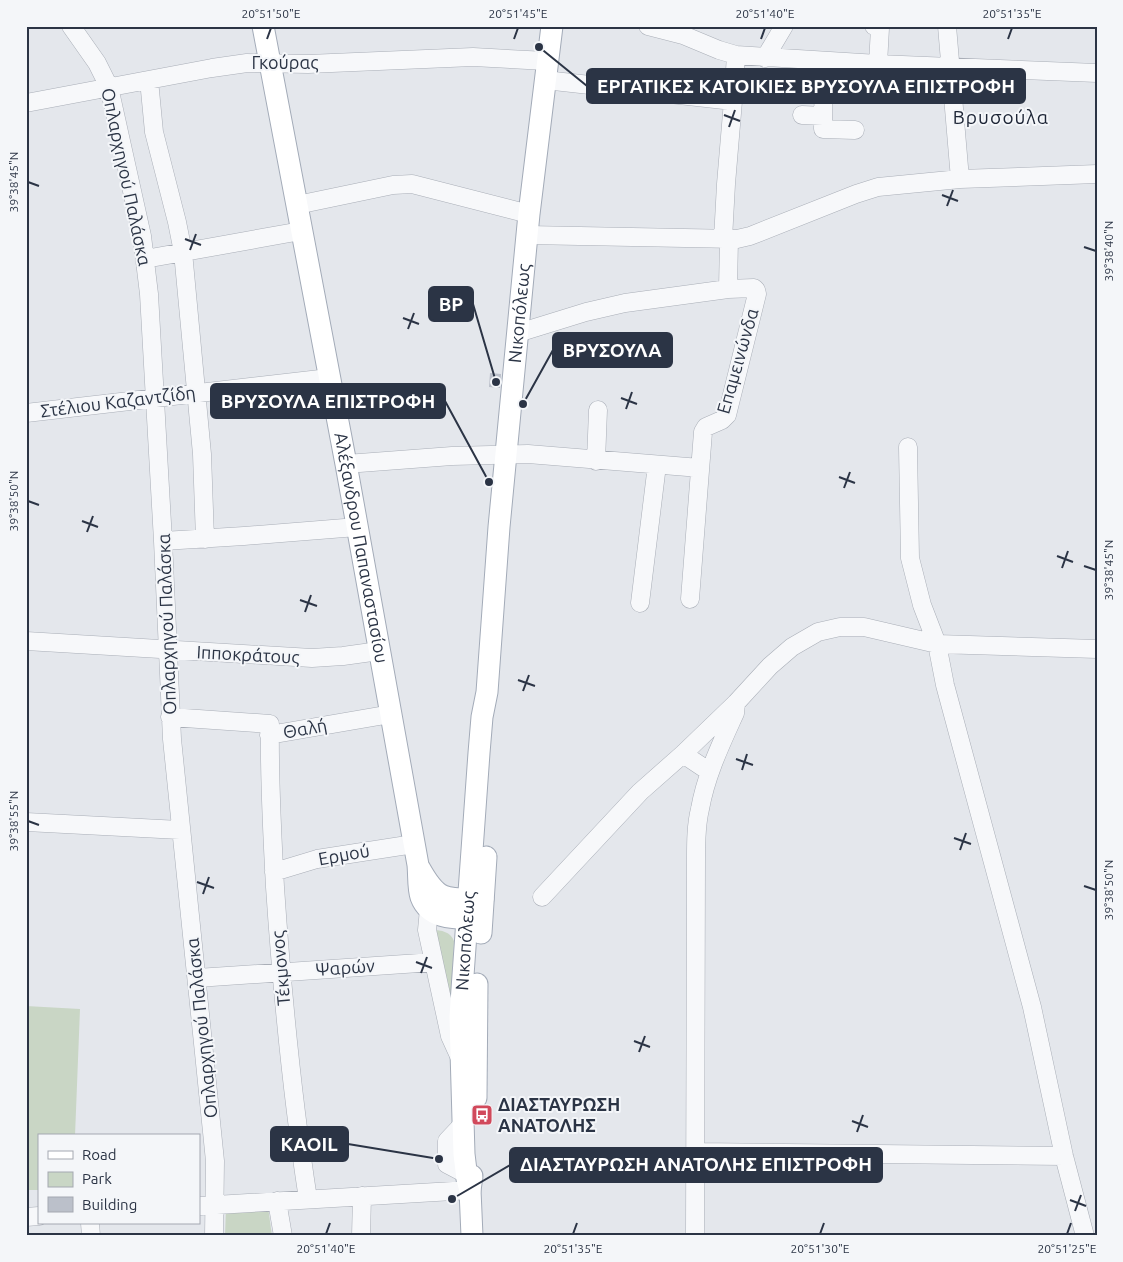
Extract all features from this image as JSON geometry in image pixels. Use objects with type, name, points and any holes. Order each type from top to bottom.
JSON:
[{"type":"main road","name":"Αλέξανδρου Παπαναστασίου","points":[[263,26],[346,464],[414,844],[421,871],[421,896],[429,909]]},
{"type":"main road","name":"Νικοπόλεως","points":[[468,1182],[474,1153],[476,1111],[475,909],[470,875],[482,717],[487,692],[506,454],[529,214],[552,26]]},
{"type":"main road","name":"Νικοπόλεως","points":[[472,1236],[463,1124],[460,1016],[475,909],[491,736],[487,692]]},
{"type":"main road","name":"Αλέξανδρου Παπαναστασίου","points":[[421,871],[438,894],[475,909]]},
{"type":"main road","points":[[421,871],[435,884],[447,888],[459,885],[470,875]]},
{"type":"main road","points":[[429,909],[440,916],[450,918],[475,909]]},
{"type":"street","name":"Οπλαρχηγού Παλάσκα","points":[[71,26],[97,62],[109,87],[142,236],[145,258],[163,541],[170,717],[215,1161],[207,1206],[214,1236]]},
{"type":"street","points":[[648,26],[697,40],[718,50],[736,55],[878,64],[1097,74]]},
{"type":"street","points":[[765,58],[784,26]]},
{"type":"street","points":[[874,26],[880,28],[878,64]]},
{"type":"street","points":[[947,26],[960,179]]},
{"type":"street","name":"Επαμεινώνδα","points":[[700,468],[703,432],[706,427],[722,420],[727,415],[757,294],[754,288],[728,288],[726,184],[736,55]]},
{"type":"street","name":"Γκούρας","points":[[26,102],[230,65],[308,64],[473,56],[546,71],[733,101]]},
{"type":"street","points":[[824,60],[823,129],[855,130]]},
{"type":"street","name":"Οπλαρχηγού Παλάσκα","points":[[149,80],[154,132],[183,252],[203,463],[205,538]]},
{"type":"street","points":[[802,115],[823,116]]},
{"type":"street","points":[[527,235],[726,239],[750,236],[878,187],[960,179],[1097,174]]},
{"type":"street","points":[[297,205],[393,185],[412,184],[529,214]]},
{"type":"street","points":[[145,258],[302,231]]},
{"type":"street","points":[[518,333],[615,305],[728,288]]},
{"type":"street","name":"Στέλιου Καζαντζίδη","points":[[26,413],[329,378]]},
{"type":"street","points":[[596,461],[598,410]]},
{"type":"street","points":[[908,447],[910,558],[922,605],[937,644],[945,685],[1032,1008],[1064,1156],[1086,1236]]},
{"type":"street","points":[[346,464],[506,454],[700,468],[690,599]]},
{"type":"street","points":[[640,603],[657,465]]},
{"type":"street","points":[[163,541],[357,526]]},
{"type":"street","points":[[542,897],[640,792],[736,703],[760,675],[807,638],[828,629],[864,627],[937,644],[1097,649]]},
{"type":"street","name":"Ιπποκράτους","points":[[26,642],[312,658],[379,652]]},
{"type":"street","points":[[695,1236],[697,835],[700,807],[710,772],[735,713],[736,703]]},
{"type":"street","name":"Θαλή","points":[[170,717],[270,724],[270,735],[391,714]]},
{"type":"street","name":"Τέκμονος","points":[[270,735],[270,811],[280,973],[295,1112],[308,1200]]},
{"type":"street","points":[[683,754],[710,772]]},
{"type":"street","points":[[26,822],[180,830]]},
{"type":"street","name":"Ερμού","points":[[274,872],[317,859],[414,844]]},
{"type":"street","points":[[429,909],[427,930],[450,1036],[460,1058]]},
{"type":"street","name":"Ψαρών","points":[[197,978],[434,962]]},
{"type":"street","points":[[696,1152],[1064,1156]]},
{"type":"street","points":[[207,1206],[362,1196],[468,1182]]},
{"type":"street","points":[[361,1236],[362,1196]]},
{"type":"street","points":[[277,1201],[282,1236]]},
{"type":"green space","points":[[433,930],[448,934],[454,941],[450,1021]]},
{"type":"green space","points":[[26,1006],[80,1009],[75,1134],[38,1134],[38,1190],[26,1190]]},
{"type":"green space","points":[[268,1207],[272,1236],[225,1236],[226,1208]]},
{"type":"building","points":[[490,373],[501,374],[500,388],[489,387]]},
{"type":"place","name":"ΕΡΓΑΤΙΚΕΣ ΚΑΤΟΙΚΙΕΣ ΒΡΥΣΟΥΛΑ ΕΠΙΣΤΡΟΦΗ","points":[[539,47]]},
{"type":"place","name":"BP","points":[[496,382]]},
{"type":"place","name":"ΒΡΥΣΟΥΛΑ","points":[[523,404]]},
{"type":"place","name":"ΒΡΥΣΟΥΛΑ ΕΠΙΣΤΡΟΦΗ","points":[[489,482]]},
{"type":"place","name":"ΔΙΑΣΤΑΥΡΩΣΗ ΑΝΑΤΟΛΗΣ","points":[[482,1115]]},
{"type":"place","name":"KAOIL","points":[[439,1159]]},
{"type":"place","name":"ΔΙΑΣΤΑΥΡΩΣΗ ΑΝΑΤΟΛΗΣ ΕΠΙΣΤΡΟΦΗ","points":[[452,1199]]},
{"type":"district","name":"Βρυσούλα","points":[[1001,117]]}]
